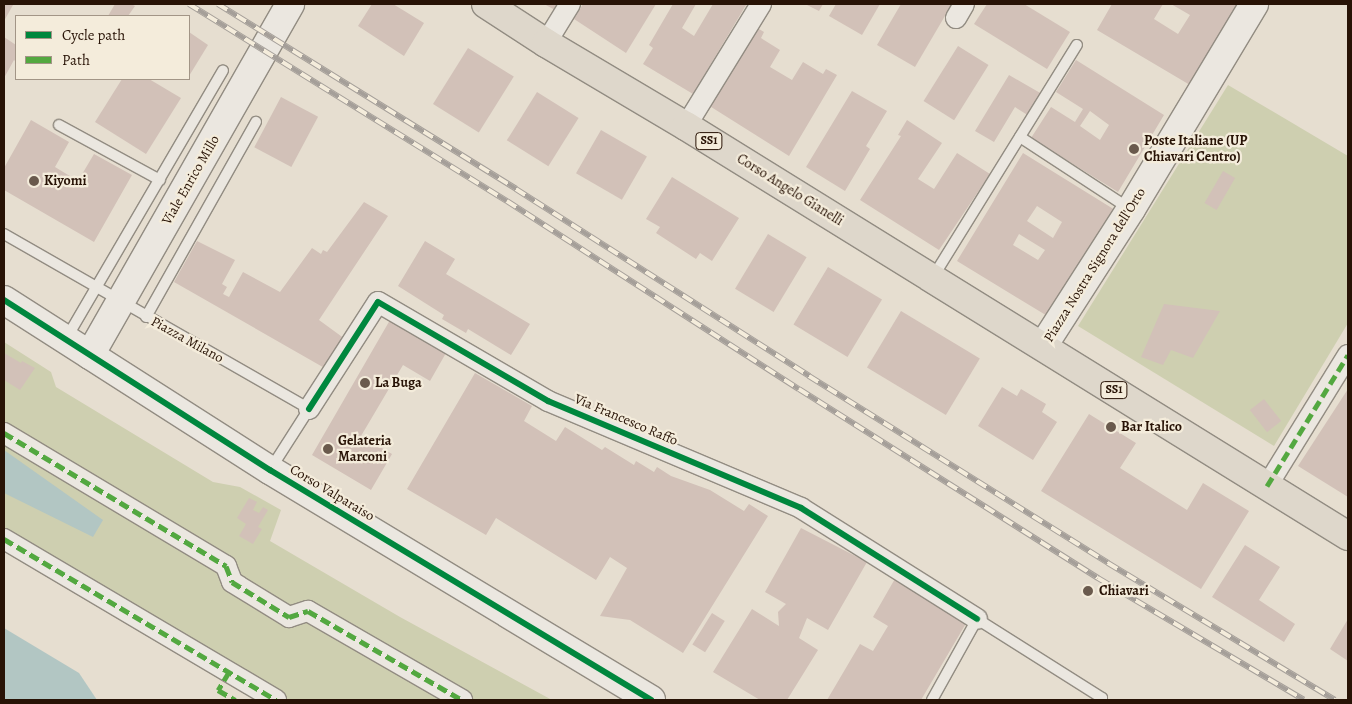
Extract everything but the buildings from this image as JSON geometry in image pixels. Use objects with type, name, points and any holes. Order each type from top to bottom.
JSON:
[{"type":"main road","name":"Corso Angelo Gianelli","points":[[486,4],[546,43],[686,126],[1043,346]]},
{"type":"main road","name":"Piazza Nostra Signora dell'Orto","points":[[1043,346],[1348,536]]},
{"type":"street","name":"Viale Enrico Millo","points":[[90,355],[290,4]]},
{"type":"street","points":[[546,43],[570,4]]},
{"type":"street","points":[[686,126],[760,4]]},
{"type":"street","name":"Piazza Nostra Signora dell'Orto","points":[[1043,346],[1131,209],[1254,4]]},
{"type":"street","name":"Corso Valparaiso","points":[[4,300],[270,470],[651,700]]},
{"type":"street","name":"Via Francesco Raffo","points":[[309,409],[378,302],[548,401],[801,508],[977,619]]},
{"type":"street","points":[[1267,486],[1348,355]]},
{"type":"street","points":[[4,432],[226,566],[232,582],[289,617],[308,611],[462,700]]},
{"type":"street","points":[[4,540],[276,700]]},
{"type":"lane","points":[[933,278],[1077,45]]},
{"type":"lane","name":"Viale Enrico Millo","points":[[66,339],[97,289],[223,70]]},
{"type":"lane","name":"Viale Enrico Millo","points":[[146,317],[256,122]]},
{"type":"lane","points":[[59,125],[160,180]]},
{"type":"lane","points":[[1020,137],[1131,209]]},
{"type":"lane","name":"Piazza Milano","points":[[4,234],[309,409]]},
{"type":"lane","points":[[270,470],[309,409]]},
{"type":"lane","points":[[932,700],[977,619],[1102,698],[1101,700]]},
{"type":"green space","points":[[1228,85],[1348,156],[1348,323],[1274,446],[1078,326]]},
{"type":"green space","points":[[4,342],[51,372],[56,387],[213,482],[240,487],[281,510],[270,541],[400,617],[552,700],[266,700],[4,543]]},
{"type":"shaded area","points":[[4,450],[103,520],[93,537],[4,493]]},
{"type":"shaded area","points":[[4,628],[79,673],[97,700],[4,700]]},
{"type":"railway","points":[[189,4],[507,201],[1098,578],[1304,700]]},
{"type":"railway","points":[[218,4],[516,189],[809,376],[1108,563],[1335,700]]},
{"type":"marked path","points":[[1267,486],[1348,355]]},
{"type":"marked path","points":[[4,433],[226,566],[232,582],[289,617],[308,611],[462,700]]},
{"type":"marked path","points":[[4,539],[276,700]]},
{"type":"marked path","points":[[229,672],[218,690],[235,700]]},
{"type":"cycle path","points":[[4,300],[270,470],[651,700]]},
{"type":"cycle path","points":[[309,409],[378,302],[548,401],[801,508],[977,619]]},
{"type":"place","name":"Poste Italiane (UP Chiavari Centro)","points":[[1134,149]]},
{"type":"place","name":"Kiyomi","points":[[34,181]]},
{"type":"place","name":"La Buga","points":[[365,383]]},
{"type":"place","name":"Bar Italico","points":[[1111,427]]},
{"type":"place","name":"Gelateria Marconi","points":[[328,449]]},
{"type":"place","name":"Chiavari","points":[[1088,591]]}]
